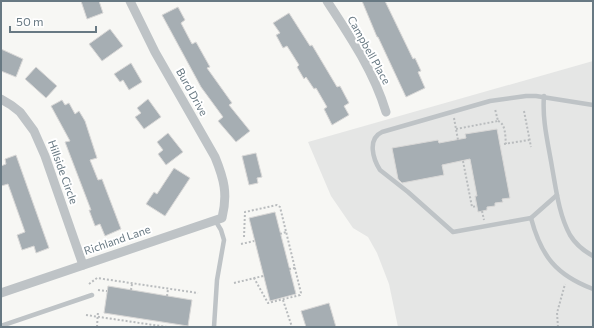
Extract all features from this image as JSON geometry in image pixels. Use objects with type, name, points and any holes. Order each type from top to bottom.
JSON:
[{"type":"street","name":"Burd Drive","points":[[130,1],[155,52],[215,157],[222,174],[225,189],[225,204],[222,218],[215,220]]},
{"type":"street","name":"Campbell Place","points":[[327,1],[350,35],[379,93],[386,112]]},
{"type":"street","name":"Hillside Circle","points":[[1,99],[20,112],[34,130],[45,156],[83,265]]},
{"type":"street","name":"Richland Lane","points":[[1,293],[215,220]]},
{"type":"lane","points":[[557,195],[531,218],[453,232],[408,192],[380,170],[377,165],[372,143],[374,137],[382,132],[490,101],[526,96],[544,96],[593,104]]},
{"type":"lane","points":[[544,96],[543,116],[557,195],[571,236],[583,249],[593,256]]},
{"type":"lane","points":[[531,218],[538,242],[554,265],[574,280],[593,290]]},
{"type":"lane","points":[[214,327],[217,280],[224,240],[221,230],[215,220]]},
{"type":"lane","points":[[1,326],[93,292]]},
{"type":"path","points":[[495,109],[498,121],[503,125],[505,144],[529,140]]},
{"type":"path","points":[[524,111],[531,147]]},
{"type":"path","points":[[454,117],[458,140]]},
{"type":"path","points":[[456,129],[498,121]]},
{"type":"path","points":[[463,161],[472,207],[477,206]]},
{"type":"path","points":[[244,237],[246,212],[277,204],[280,207],[301,293],[300,295],[268,303],[254,278]]},
{"type":"path","points":[[482,211],[484,221]]},
{"type":"path","points":[[280,234],[286,232]]},
{"type":"path","points":[[241,244],[254,241]]},
{"type":"path","points":[[289,270],[295,268]]},
{"type":"path","points":[[234,283],[263,276]]},
{"type":"path","points":[[89,284],[96,278],[198,293]]},
{"type":"path","points":[[558,327],[557,313],[565,282]]},
{"type":"path","points":[[131,290],[132,284]]},
{"type":"path","points":[[167,296],[168,289]]},
{"type":"path","points":[[93,292],[106,291]]},
{"type":"path","points":[[282,300],[292,327]]},
{"type":"path","points":[[97,327],[98,311]]},
{"type":"path","points":[[86,315],[167,327]]},
{"type":"shaded area","points":[[593,61],[593,327],[398,327],[389,284],[377,253],[368,237],[353,228],[331,196],[308,142]]},
{"type":"building","points":[[81,1],[99,1],[103,13],[87,19]]},
{"type":"building","points":[[362,1],[385,1],[413,59],[415,58],[421,71],[418,72],[425,88],[406,97],[377,37]]},
{"type":"building","points":[[178,7],[185,20],[181,23],[192,44],[196,42],[210,67],[207,68],[232,103],[229,105],[250,131],[236,142],[218,121],[223,117],[201,87],[162,15]]},
{"type":"building","points":[[289,13],[310,46],[312,45],[337,87],[340,86],[349,103],[344,106],[349,115],[332,125],[324,109],[327,107],[316,88],[314,89],[306,77],[304,79],[297,67],[299,65],[287,46],[283,48],[276,35],[280,33],[273,23]]},
{"type":"building","points":[[110,29],[123,46],[102,61],[89,44]]},
{"type":"building","points":[[1,49],[23,59],[16,77],[1,71]]},
{"type":"building","points":[[131,63],[142,82],[129,90],[123,80],[120,82],[114,74]]},
{"type":"building","points":[[36,67],[57,86],[46,98],[25,79]]},
{"type":"building","points":[[148,99],[161,117],[144,129],[135,117],[141,113],[137,108]]},
{"type":"building","points":[[62,100],[65,105],[69,103],[75,114],[79,111],[85,121],[97,158],[90,160],[98,180],[102,179],[121,229],[105,236],[100,224],[95,226],[89,210],[91,210],[65,142],[70,141],[51,106]]},
{"type":"building","points":[[497,129],[510,198],[502,199],[503,202],[495,203],[495,206],[487,207],[487,210],[478,212],[475,196],[477,196],[470,159],[442,165],[444,175],[402,183],[398,179],[392,148],[438,140],[439,143],[466,138],[465,134]]},
{"type":"building","points":[[168,133],[183,152],[166,165],[158,154],[163,150],[157,142]]},
{"type":"building","points":[[256,153],[262,177],[257,178],[258,183],[249,185],[242,156]]},
{"type":"building","points":[[16,155],[49,248],[36,253],[34,246],[22,250],[17,235],[25,232],[8,184],[1,186],[1,166],[6,164],[5,159]]},
{"type":"building","points":[[174,168],[190,178],[165,216],[146,204],[154,192],[157,194]]},
{"type":"building","points":[[275,212],[296,294],[270,301],[249,218]]},
{"type":"building","points":[[108,286],[192,300],[188,326],[104,313]]},
{"type":"building","points":[[329,303],[336,327],[306,327],[301,311]]}]
